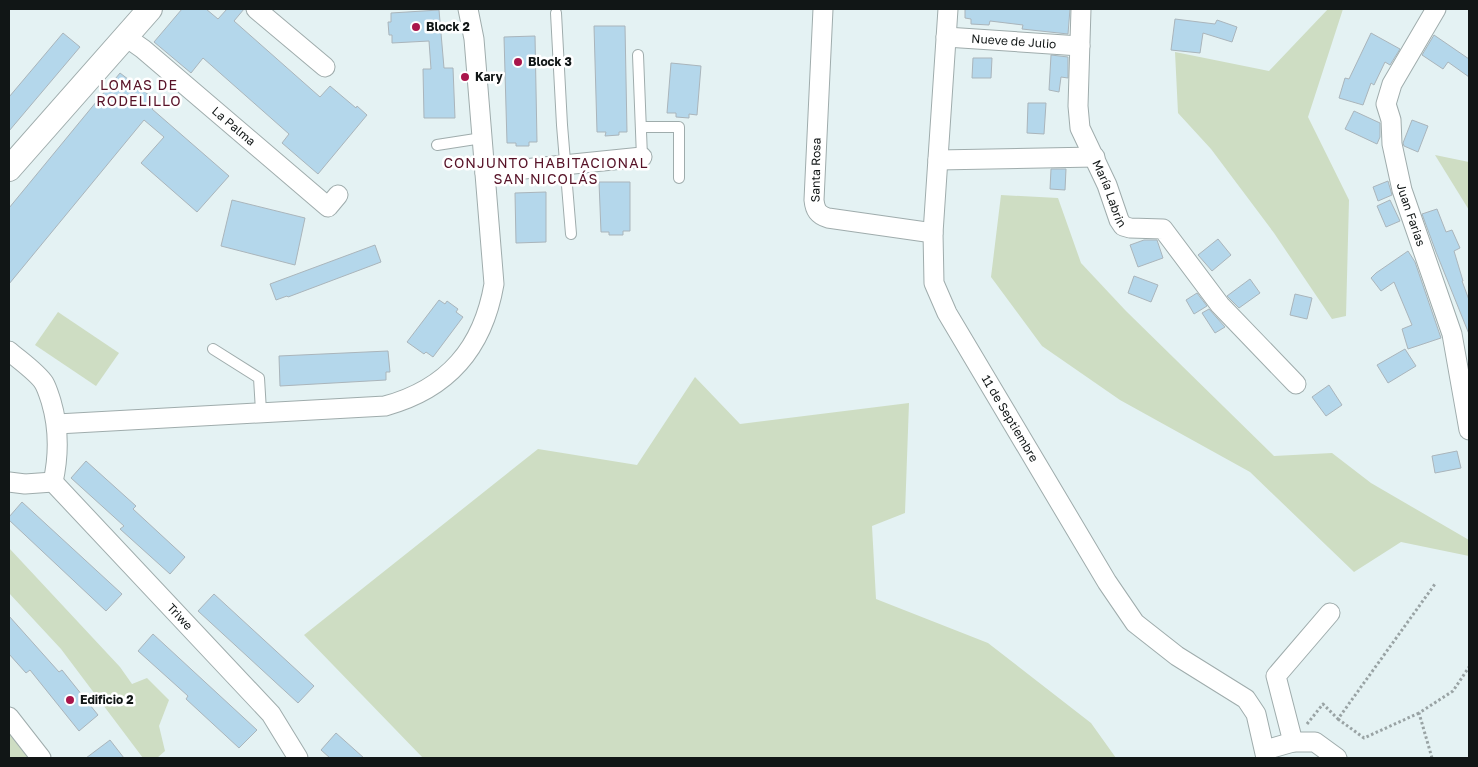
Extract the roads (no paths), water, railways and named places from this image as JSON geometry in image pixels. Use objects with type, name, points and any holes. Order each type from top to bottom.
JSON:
[{"type":"street","points":[[9,169],[150,9]]},
{"type":"street","points":[[256,9],[325,66]]},
{"type":"street","points":[[57,424],[261,411],[385,406],[416,395],[437,383],[456,367],[478,337],[486,320],[494,284],[474,39],[468,9]]},
{"type":"street","name":"Santa Rosa","points":[[823,9],[814,207],[822,216],[828,218],[933,232]]},
{"type":"street","name":"11 de Septiembre","points":[[948,9],[933,232],[934,282],[947,313],[1107,582],[1135,623],[1177,656],[1246,699],[1256,714],[1265,754]]},
{"type":"street","name":"María Labrin","points":[[1081,9],[1078,106],[1080,128],[1123,226],[1163,229],[1220,305],[1296,384]]},
{"type":"street","name":"Juan Farias","points":[[1436,9],[1392,84],[1386,104],[1391,120],[1392,144],[1402,190],[1452,334],[1469,430]]},
{"type":"street","name":"La Palma","points":[[126,37],[328,207],[338,195]]},
{"type":"street","name":"Nueve de Julio","points":[[946,38],[1080,46]]},
{"type":"street","points":[[485,172],[642,157]]},
{"type":"street","points":[[938,160],[1094,157]]},
{"type":"street","points":[[9,351],[44,382],[57,424],[58,453],[53,482],[26,484],[9,482]]},
{"type":"street","name":"Triwe","points":[[53,482],[271,714],[298,758]]},
{"type":"street","points":[[1293,742],[1276,676],[1330,612]]},
{"type":"street","points":[[9,717],[41,758]]},
{"type":"street","points":[[1265,754],[1293,742],[1315,742],[1337,758]]},
{"type":"lane","points":[[556,13],[571,234]]},
{"type":"lane","points":[[638,55],[642,157]]},
{"type":"lane","points":[[641,127],[679,127],[678,178]]},
{"type":"lane","points":[[437,144],[482,138]]},
{"type":"lane","points":[[213,349],[259,378],[261,411]]},
{"type":"place","name":"Block 2","points":[[416,27]]},
{"type":"place","name":"Block 3","points":[[518,62]]},
{"type":"place","name":"Kary","points":[[465,77]]},
{"type":"place","name":"Edificio 2","points":[[70,700]]},
{"type":"district","name":"LOMAS DE RODELILLO","points":[[139,94]]},
{"type":"district","name":"CONJUNTO HABITACIONAL SAN NICOLÁS","points":[[546,172]]}]
